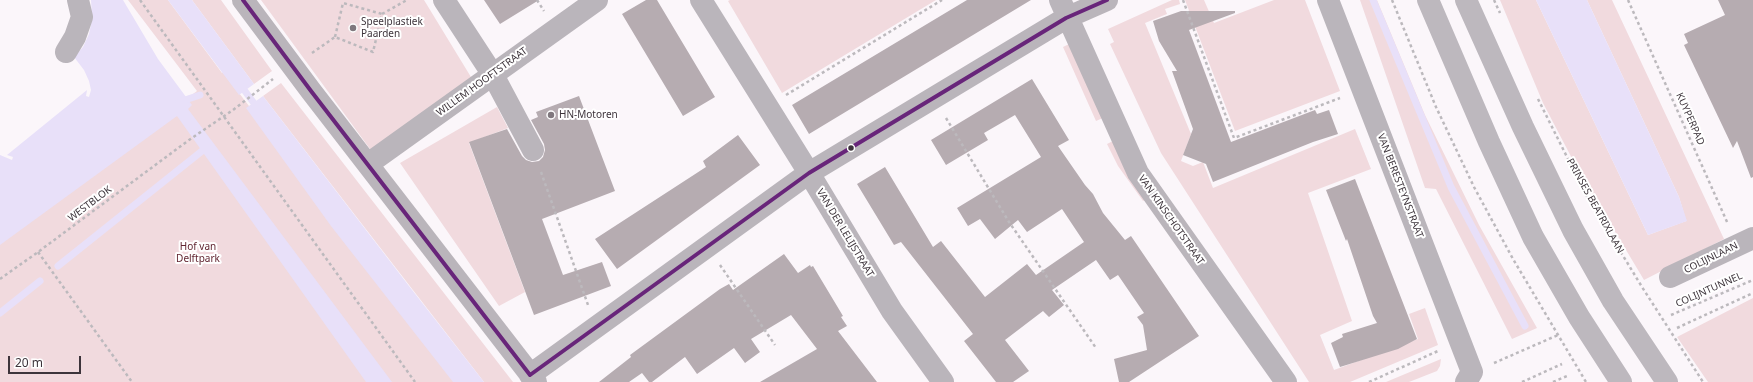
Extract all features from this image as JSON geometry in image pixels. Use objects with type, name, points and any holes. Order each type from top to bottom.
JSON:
[{"type":"main road","points":[[1428,0],[1489,142],[1533,237],[1580,317],[1621,382]]},
{"type":"main road","points":[[1466,0],[1523,127],[1574,230],[1613,301],[1667,382]]},
{"type":"street","points":[[66,52],[75,37],[82,17],[78,0]]},
{"type":"street","points":[[243,0],[533,378],[595,326],[708,247],[809,173],[935,99],[1063,9],[1107,0]]},
{"type":"street","points":[[444,0],[493,75],[533,150]]},
{"type":"street","name":"WILLEM HOOFTSTRAAT","points":[[368,164],[597,0]]},
{"type":"street","name":"VAN DER LELIJSTRAAT","points":[[701,0],[809,173],[895,316],[943,382]]},
{"type":"street","name":"VAN BERESTEYNSTRAAT","points":[[1328,0],[1460,342],[1469,377]]},
{"type":"street","name":"VAN KINSCHOTSTRAAT","points":[[1063,9],[1138,173],[1286,382]]},
{"type":"street","name":"COLIJNLAAN","points":[[1670,277],[1745,242]]},
{"type":"path","points":[[140,0],[415,382]]},
{"type":"path","points":[[293,65],[336,37],[343,2],[382,14],[407,0]]},
{"type":"path","points":[[767,106],[942,0]]},
{"type":"path","points":[[1183,0],[1234,138],[1363,89]]},
{"type":"path","points":[[1392,0],[1436,107],[1474,187],[1513,259],[1585,382]]},
{"type":"path","points":[[1494,0],[1500,14]]},
{"type":"path","name":"KUYPERPAD","points":[[1628,0],[1745,242]]},
{"type":"path","points":[[336,37],[373,52],[382,14]]},
{"type":"path","name":"WESTBLOK","points":[[0,279],[264,86]]},
{"type":"path","name":"PRINSES BEATRIXLAAN","points":[[1537,96],[1585,193],[1642,287],[1703,382]]},
{"type":"path","points":[[935,99],[1009,222],[1096,348]]},
{"type":"path","points":[[533,150],[595,326]]},
{"type":"path","points":[[708,247],[775,345]]},
{"type":"path","points":[[38,252],[132,382]]},
{"type":"path","name":"COLIJNTUNNEL","points":[[1671,315],[1753,280]]},
{"type":"path","name":"COLIJNTUNNEL","points":[[1677,328],[1753,293]]},
{"type":"path","points":[[1469,377],[1558,335]]},
{"type":"path","points":[[1369,382],[1460,342]]},
{"type":"path","points":[[1522,382],[1562,364]]},
{"type":"path","points":[[1553,382],[1567,376]]},
{"type":"green space","name":"Hof van Delftpark","points":[[128,0],[168,0],[222,73],[223,72],[460,382],[0,382],[0,237],[197,91]]},
{"type":"green space","points":[[192,0],[221,0],[272,71],[254,84]]},
{"type":"green space","points":[[261,0],[424,0],[474,82],[373,153]]},
{"type":"green space","points":[[936,0],[782,93],[728,1]]},
{"type":"green space","points":[[1172,0],[1179,0],[1180,4],[1165,9],[1167,14],[1145,23],[1191,134],[1181,161],[1193,166],[1203,162],[1213,188],[1355,129],[1371,169],[1308,193],[1352,321],[1320,335],[1334,370],[1418,339],[1409,314],[1425,308],[1438,345],[1350,382],[1309,382],[1161,153],[1110,44],[1114,42],[1108,29]]},
{"type":"green space","points":[[1185,0],[1204,0],[1214,23],[1274,0],[1305,0],[1340,91],[1235,131]]},
{"type":"green space","points":[[1360,0],[1377,0],[1425,115],[1479,225],[1537,328],[1512,339],[1436,189],[1425,188]]},
{"type":"green space","points":[[1500,0],[1536,0],[1648,235],[1686,221],[1679,197],[1587,0],[1612,0],[1724,239],[1644,280],[1577,168],[1543,103]]},
{"type":"green space","points":[[1071,43],[1105,117],[1096,121],[1063,47]]},
{"type":"green space","points":[[281,83],[513,382],[484,382],[263,96]]},
{"type":"green space","points":[[497,107],[508,128],[469,143],[525,292],[499,306],[400,163]]},
{"type":"green space","points":[[1115,140],[1150,196],[1143,201],[1118,166],[1107,144]]},
{"type":"green space","points":[[1753,298],[1753,382],[1708,382],[1677,337]]},
{"type":"green space","points":[[1441,359],[1440,366],[1437,371],[1409,382],[1386,382]]},
{"type":"shaded area","points":[[91,0],[123,0],[158,59],[192,105],[188,109],[392,382],[366,382],[177,116],[0,245],[0,155],[12,160],[13,157],[7,155],[87,90],[86,96],[89,97],[91,90],[89,81],[84,70],[74,57],[83,47],[89,34],[92,19]]},
{"type":"shaded area","points":[[168,0],[192,0],[254,84],[239,95]]},
{"type":"shaded area","points":[[1536,0],[1587,0],[1679,197],[1687,221],[1648,235]]},
{"type":"shaded area","points":[[263,96],[484,382],[453,382],[331,226],[246,108]]},
{"type":"building","points":[[484,0],[539,0],[500,24]]},
{"type":"building","points":[[646,0],[657,0],[715,97],[683,116],[622,14]]},
{"type":"building","points":[[967,0],[1031,0],[809,134],[792,105]]},
{"type":"building","points":[[1718,0],[1753,0],[1753,177],[1751,178],[1737,141],[1733,148],[1684,45],[1688,43],[1684,34],[1725,15]]},
{"type":"building","points":[[1181,11],[1235,11],[1235,13],[1189,30],[1231,142],[1315,110],[1317,114],[1329,110],[1338,134],[1313,142],[1213,182],[1206,164],[1183,155],[1193,129],[1172,71],[1177,71],[1159,41],[1153,21]]},
{"type":"building","points":[[1032,79],[1069,140],[1058,146],[1093,194],[1103,213],[1125,240],[1131,236],[1199,336],[1129,382],[1119,382],[1114,359],[1147,350],[1143,325],[1137,317],[1144,313],[1118,275],[1110,280],[1096,260],[1052,290],[1064,305],[1049,317],[1043,311],[1005,340],[1029,371],[1013,382],[996,382],[964,341],[973,334],[901,242],[894,245],[857,184],[885,167],[933,247],[941,241],[985,297],[1027,264],[1036,275],[1084,242],[1062,209],[1027,232],[1018,220],[995,239],[980,219],[968,226],[957,208],[1041,157],[1015,115],[984,133],[988,140],[946,165],[931,140]]},
{"type":"building","points":[[579,96],[615,191],[542,219],[563,275],[602,262],[611,286],[534,315],[469,142],[507,129],[522,156],[526,160],[532,162],[539,161],[543,157],[545,150],[544,144],[531,120],[538,117],[536,112]]},
{"type":"building","points":[[738,135],[760,165],[617,269],[595,239],[706,167],[703,161]]},
{"type":"building","points":[[1355,179],[1417,339],[1398,349],[1340,367],[1331,343],[1343,337],[1342,334],[1377,323],[1373,316],[1347,239],[1346,241],[1326,190]]},
{"type":"building","points":[[784,254],[798,273],[810,265],[811,267],[813,266],[843,316],[841,317],[847,326],[838,331],[877,382],[760,382],[817,349],[791,315],[751,339],[760,352],[745,363],[734,348],[697,374],[685,357],[652,382],[649,382],[642,373],[629,382],[599,382],[631,357],[630,355],[720,289],[729,284],[733,290]]},
{"type":"waterway","points":[[1373,0],[1451,187],[1525,326]]},
{"type":"waterway","points":[[239,83],[259,110]]},
{"type":"waterway","points":[[179,102],[200,95]]},
{"type":"waterway","points":[[58,266],[207,147]]},
{"type":"waterway","points":[[0,313],[40,281]]},
{"type":"transit line","points":[[243,0],[311,91],[530,375]]},
{"type":"transit line","points":[[530,375],[809,173],[1066,18],[1107,0]]},
{"type":"place","name":"Speelplastiek Paarden","points":[[353,28]]},
{"type":"place","name":"HN-Motoren","points":[[551,115]]}]
